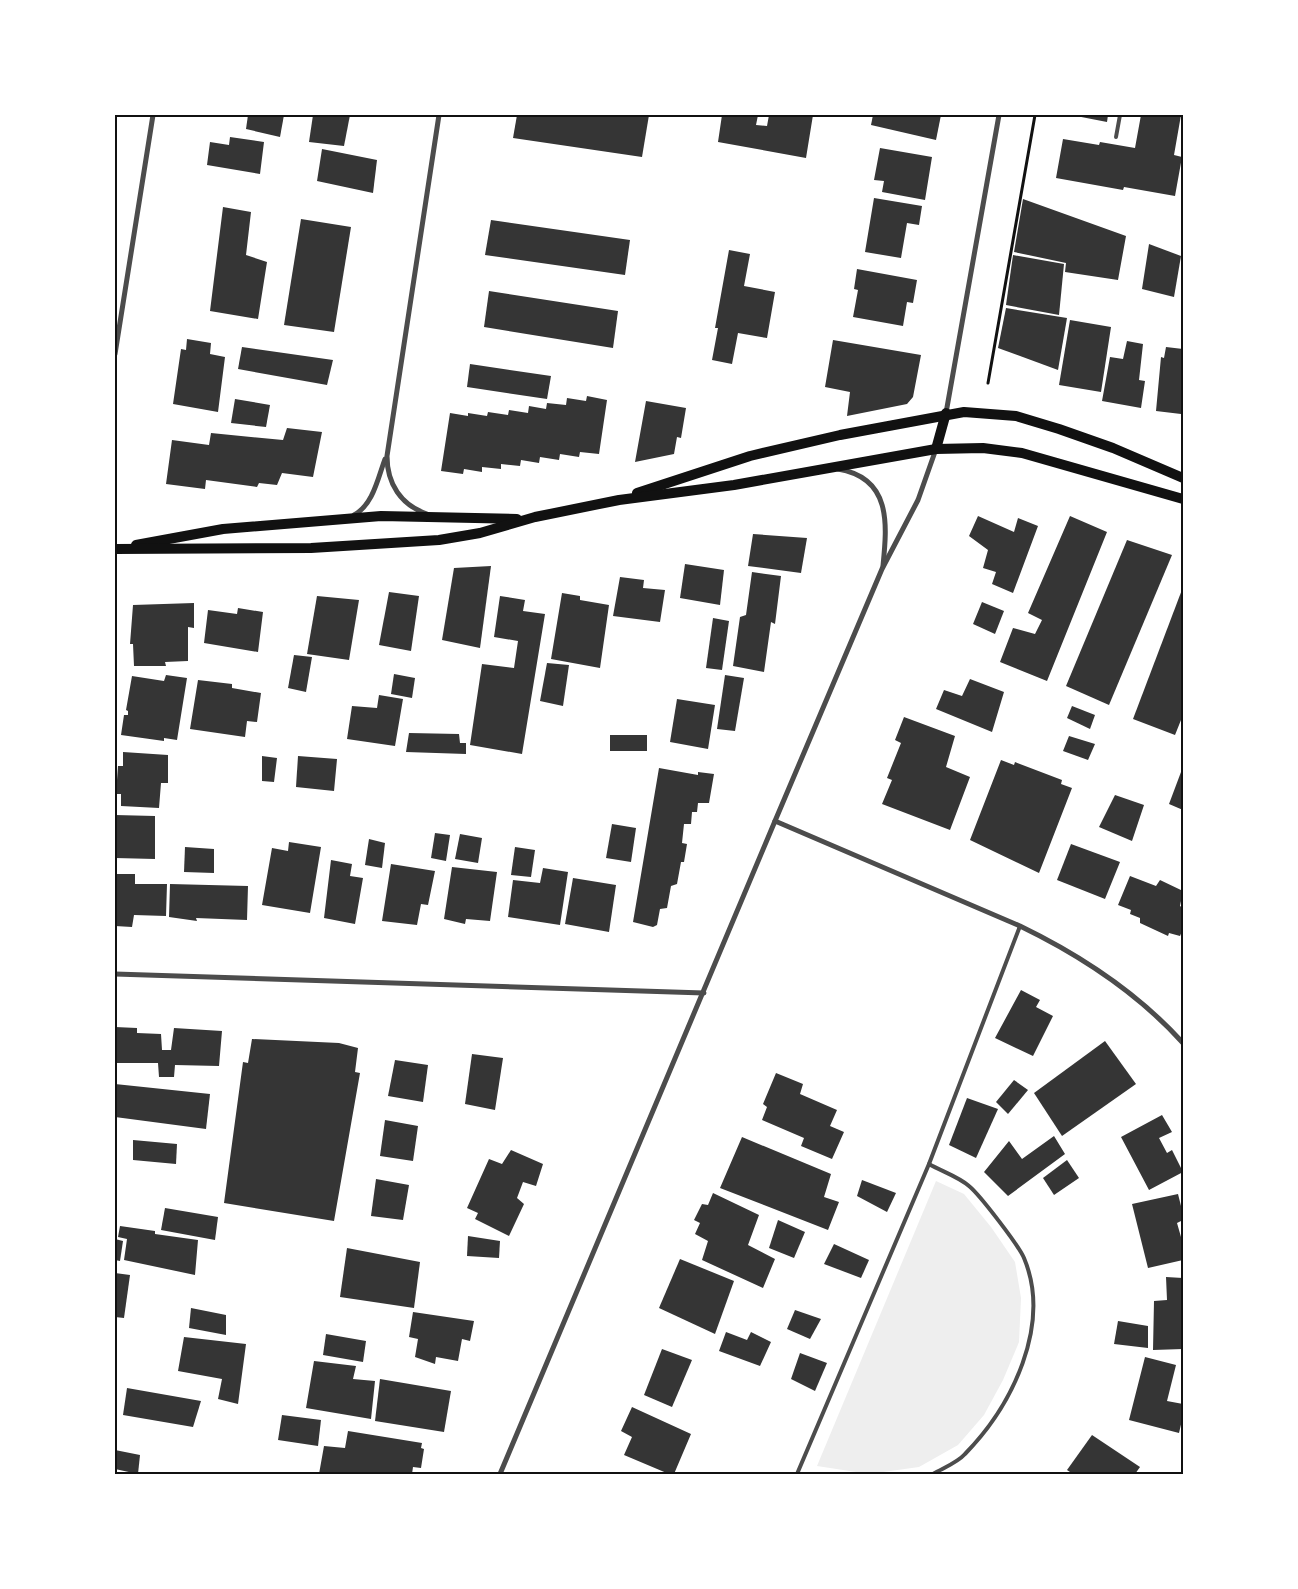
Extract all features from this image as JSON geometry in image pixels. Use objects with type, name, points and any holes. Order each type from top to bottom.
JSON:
[{"type":"main road","points":[[619,500],[750,456],[946,413],[982,412],[1035,421],[1113,448],[1183,478]]},
{"type":"main road","points":[[936,449],[946,413]]},
{"type":"main road","points":[[118,549],[302,549],[439,540],[480,533],[535,517],[619,500],[725,487],[936,449],[983,448],[1022,453],[1183,499]]},
{"type":"main road","points":[[118,549],[199,532],[342,519],[390,516],[494,520],[535,517]]},
{"type":"street","points":[[115,354],[153,115]]},
{"type":"street","points":[[342,519],[352,516],[365,508],[386,456],[439,115]]},
{"type":"street","points":[[946,413],[999,115]]},
{"type":"street","points":[[500,1474],[882,569],[918,500],[936,449]]},
{"type":"street","points":[[386,456],[389,476],[400,497],[412,507],[434,517]]},
{"type":"street","points":[[825,469],[850,472],[864,480],[878,495],[885,517],[882,569]]},
{"type":"street","points":[[775,821],[1020,926],[1067,950],[1126,988],[1155,1013],[1183,1043]]},
{"type":"street","points":[[115,974],[704,993]]},
{"type":"lane","points":[[1116,137],[1120,115]]},
{"type":"lane","points":[[797,1474],[929,1164],[1020,926]]},
{"type":"lane","points":[[929,1164],[969,1185],[998,1221],[1024,1257],[1033,1297],[1030,1344],[1012,1386],[991,1422],[964,1456],[933,1474]]},
{"type":"path","points":[[988,383],[1036,115]]},
{"type":"shaded area","points":[[936,1181],[964,1194],[991,1227],[1015,1262],[1021,1298],[1019,1342],[1003,1380],[984,1415],[958,1445],[919,1467],[869,1474],[817,1466]]},
{"type":"building","points":[[248,115],[284,115],[280,137],[246,129]]},
{"type":"building","points":[[313,115],[350,115],[344,146],[309,142]]},
{"type":"building","points":[[517,115],[649,115],[642,157],[513,138]]},
{"type":"building","points":[[722,115],[758,115],[756,125],[767,126],[769,115],[813,115],[806,158],[718,142]]},
{"type":"building","points":[[873,115],[941,115],[936,140],[871,125]]},
{"type":"building","points":[[1071,115],[1108,115],[1107,122]]},
{"type":"building","points":[[1141,115],[1181,115],[1174,155],[1182,157],[1175,196],[1124,187],[1123,190],[1056,178],[1063,139],[1099,145],[1100,142],[1135,148]]},
{"type":"building","points":[[230,137],[264,142],[260,174],[207,165],[210,142],[229,145]]},
{"type":"building","points":[[880,148],[932,157],[925,200],[882,192],[884,181],[874,180]]},
{"type":"building","points":[[322,149],[377,160],[373,193],[317,181]]},
{"type":"building","points":[[874,198],[922,206],[919,225],[907,223],[901,258],[865,252]]},
{"type":"building","points":[[1023,199],[1126,236],[1118,280],[1065,272],[1066,263],[1014,252]]},
{"type":"building","points":[[223,207],[251,212],[246,255],[267,262],[258,319],[210,311]]},
{"type":"building","points":[[301,219],[351,227],[334,332],[284,325]]},
{"type":"building","points":[[491,220],[630,240],[625,275],[485,255]]},
{"type":"building","points":[[1149,244],[1181,256],[1174,297],[1142,289]]},
{"type":"building","points":[[729,250],[750,254],[744,286],[775,292],[767,338],[738,333],[732,364],[712,360],[718,328],[715,328]]},
{"type":"building","points":[[1013,255],[1064,264],[1059,315],[1006,305]]},
{"type":"building","points":[[857,269],[917,280],[913,303],[907,302],[903,326],[853,317],[858,290],[854,289]]},
{"type":"building","points":[[489,291],[618,311],[613,348],[484,327]]},
{"type":"building","points":[[1006,308],[1067,318],[1058,370],[998,348]]},
{"type":"building","points":[[1070,320],[1111,327],[1101,392],[1059,385]]},
{"type":"building","points":[[187,339],[211,343],[210,354],[225,357],[218,412],[173,404],[181,349],[186,350]]},
{"type":"building","points":[[833,340],[921,355],[913,397],[907,404],[847,416],[850,392],[825,387]]},
{"type":"building","points":[[1127,341],[1143,344],[1139,380],[1145,381],[1141,408],[1102,401],[1110,357],[1123,359]]},
{"type":"building","points":[[242,347],[333,360],[327,385],[238,369]]},
{"type":"building","points":[[1166,347],[1183,349],[1183,408],[1181,414],[1156,411],[1161,357],[1164,358]]},
{"type":"building","points":[[470,364],[551,376],[547,399],[467,387]]},
{"type":"building","points":[[587,396],[607,400],[599,454],[580,452],[579,457],[560,454],[559,460],[540,457],[539,463],[521,460],[520,466],[501,464],[501,469],[482,467],[482,472],[464,469],[463,474],[441,471],[450,413],[468,416],[468,413],[487,416],[488,412],[508,415],[509,410],[528,413],[529,406],[546,409],[547,403],[566,405],[567,398],[586,401]]},
{"type":"building","points":[[235,399],[270,405],[266,427],[231,423]]},
{"type":"building","points":[[646,401],[686,408],[681,438],[677,437],[674,454],[635,462]]},
{"type":"building","points":[[287,428],[322,432],[313,477],[282,473],[277,485],[259,483],[257,487],[206,480],[205,489],[166,484],[172,440],[209,445],[211,433],[283,440]]},
{"type":"building","points":[[978,516],[1014,532],[1018,518],[1038,526],[1013,593],[992,584],[996,572],[983,568],[988,550],[969,536]]},
{"type":"building","points":[[1070,516],[1107,532],[1047,681],[1000,662],[1013,628],[1035,634],[1042,620],[1028,613]]},
{"type":"building","points":[[753,534],[807,538],[801,573],[748,566]]},
{"type":"building","points":[[1127,540],[1172,555],[1109,705],[1066,686]]},
{"type":"building","points":[[685,564],[724,570],[720,605],[680,598]]},
{"type":"building","points":[[491,566],[480,648],[442,640],[454,568]]},
{"type":"building","points":[[752,572],[781,576],[775,624],[771,622],[764,672],[733,666],[740,617],[746,615]]},
{"type":"building","points":[[620,577],[644,580],[643,588],[665,590],[660,622],[613,616]]},
{"type":"building","points":[[1183,587],[1183,715],[1175,735],[1133,719]]},
{"type":"building","points":[[389,592],[419,596],[411,651],[379,645]]},
{"type":"building","points":[[562,593],[580,596],[580,600],[609,605],[600,668],[551,659]]},
{"type":"building","points":[[317,596],[359,600],[349,660],[307,654]]},
{"type":"building","points":[[500,596],[525,600],[523,611],[545,614],[522,754],[470,745],[482,664],[514,668],[518,641],[494,637]]},
{"type":"building","points":[[982,602],[1004,611],[995,634],[973,624]]},
{"type":"building","points":[[194,603],[194,628],[188,627],[188,661],[165,662],[166,666],[134,666],[133,644],[130,644],[133,605]]},
{"type":"building","points":[[238,608],[263,612],[258,652],[204,643],[208,610],[237,614]]},
{"type":"building","points":[[713,618],[729,621],[722,670],[706,668]]},
{"type":"building","points":[[294,655],[312,657],[306,692],[288,688]]},
{"type":"building","points":[[547,663],[569,665],[563,706],[540,701]]},
{"type":"building","points":[[394,674],[415,678],[412,698],[391,694]]},
{"type":"building","points":[[166,675],[187,678],[177,740],[164,738],[164,741],[121,735],[124,715],[128,715],[126,710],[132,676],[164,681]]},
{"type":"building","points":[[725,675],[744,678],[735,731],[717,729]]},
{"type":"building","points":[[970,679],[1004,692],[992,732],[936,709],[944,690],[962,696]]},
{"type":"building","points":[[198,680],[232,684],[232,688],[261,693],[257,722],[247,721],[245,737],[190,729]]},
{"type":"building","points":[[379,695],[403,699],[395,746],[347,739],[352,706],[377,708]]},
{"type":"building","points":[[677,699],[715,705],[708,749],[670,742]]},
{"type":"building","points":[[1072,706],[1095,715],[1090,729],[1067,718]]},
{"type":"building","points":[[904,717],[955,736],[946,767],[970,777],[950,830],[882,804],[892,780],[887,778],[901,743],[895,740]]},
{"type":"building","points":[[409,733],[459,734],[460,743],[466,743],[466,754],[406,752]]},
{"type":"building","points":[[610,735],[647,735],[647,751],[610,751]]},
{"type":"building","points":[[1069,736],[1095,744],[1088,760],[1063,751]]},
{"type":"building","points":[[123,752],[168,755],[168,783],[161,783],[159,808],[121,806],[121,794],[116,794],[118,766],[123,766]]},
{"type":"building","points":[[262,756],[277,758],[274,782],[262,781]]},
{"type":"building","points":[[298,756],[337,759],[334,791],[296,787]]},
{"type":"building","points":[[1001,760],[1014,765],[1015,762],[1062,780],[1061,784],[1072,788],[1039,873],[970,840]]},
{"type":"building","points":[[659,768],[698,775],[698,772],[714,774],[709,803],[698,803],[697,812],[692,812],[691,824],[684,824],[682,843],[687,844],[684,862],[681,862],[677,884],[671,886],[667,908],[660,909],[657,925],[653,927],[633,922]]},
{"type":"building","points":[[1181,772],[1183,773],[1183,810],[1169,804]]},
{"type":"building","points":[[1115,795],[1144,805],[1132,841],[1099,827]]},
{"type":"building","points":[[115,815],[155,816],[155,859],[115,858]]},
{"type":"building","points":[[612,824],[636,828],[631,862],[606,858]]},
{"type":"building","points":[[435,833],[450,835],[446,861],[431,858]]},
{"type":"building","points":[[460,834],[482,838],[478,863],[455,859]]},
{"type":"building","points":[[369,839],[385,843],[382,868],[365,865]]},
{"type":"building","points":[[289,842],[321,847],[310,913],[262,905],[272,848],[288,851]]},
{"type":"building","points":[[1071,844],[1120,862],[1105,899],[1057,880]]},
{"type":"building","points":[[185,847],[214,849],[214,873],[184,872]]},
{"type":"building","points":[[515,847],[535,850],[531,877],[511,875]]},
{"type":"building","points":[[331,860],[352,864],[350,876],[363,878],[355,924],[324,918]]},
{"type":"building","points":[[391,864],[435,871],[428,905],[421,904],[417,925],[382,921]]},
{"type":"building","points":[[452,867],[497,872],[490,921],[466,919],[465,924],[444,919]]},
{"type":"building","points":[[543,868],[568,872],[560,925],[508,917],[513,880],[540,883]]},
{"type":"building","points":[[115,874],[135,874],[135,884],[167,884],[166,916],[134,915],[132,927],[115,926]]},
{"type":"building","points":[[1130,876],[1156,886],[1160,880],[1183,891],[1180,906],[1183,908],[1183,929],[1180,936],[1169,933],[1168,936],[1140,923],[1140,918],[1130,914],[1131,910],[1118,905]]},
{"type":"building","points":[[573,878],[616,885],[609,932],[565,924]]},
{"type":"building","points":[[170,884],[248,886],[247,920],[196,918],[197,921],[169,917]]},
{"type":"building","points":[[1021,990],[1040,1000],[1036,1007],[1053,1016],[1033,1056],[995,1038]]},
{"type":"building","points":[[115,1027],[137,1028],[137,1033],[161,1034],[162,1050],[171,1050],[174,1028],[222,1031],[219,1066],[175,1065],[174,1077],[159,1077],[158,1063],[115,1063]]},
{"type":"building","points":[[252,1039],[339,1043],[358,1048],[355,1072],[360,1073],[334,1221],[224,1203],[243,1062],[248,1063]]},
{"type":"building","points":[[1105,1041],[1136,1084],[1062,1136],[1034,1093]]},
{"type":"building","points":[[472,1054],[503,1058],[495,1110],[465,1104]]},
{"type":"building","points":[[395,1060],[428,1065],[423,1102],[388,1096]]},
{"type":"building","points":[[776,1073],[803,1084],[800,1094],[837,1110],[830,1126],[844,1132],[832,1159],[801,1146],[804,1138],[762,1120],[767,1107],[763,1104]]},
{"type":"building","points":[[1014,1080],[1028,1090],[1008,1114],[996,1102]]},
{"type":"building","points":[[115,1084],[210,1094],[206,1129],[115,1117]]},
{"type":"building","points":[[967,1098],[998,1109],[976,1158],[949,1145]]},
{"type":"building","points":[[1162,1115],[1172,1132],[1159,1138],[1167,1153],[1172,1150],[1183,1172],[1149,1190],[1121,1137]]},
{"type":"building","points":[[385,1120],[418,1126],[413,1161],[380,1156]]},
{"type":"building","points":[[1054,1136],[1065,1154],[1008,1196],[984,1172],[1009,1141],[1022,1159]]},
{"type":"building","points":[[742,1137],[831,1174],[824,1197],[839,1202],[828,1230],[720,1188]]},
{"type":"building","points":[[133,1140],[177,1144],[176,1164],[133,1160]]},
{"type":"building","points":[[511,1150],[543,1164],[536,1186],[523,1182],[517,1198],[524,1204],[509,1236],[475,1219],[478,1213],[467,1208],[489,1159],[502,1164]]},
{"type":"building","points":[[1067,1160],[1079,1178],[1054,1195],[1043,1178]]},
{"type":"building","points":[[376,1179],[409,1185],[403,1220],[371,1216]]},
{"type":"building","points":[[862,1180],[896,1193],[887,1212],[857,1196]]},
{"type":"building","points":[[713,1193],[759,1215],[748,1245],[775,1259],[763,1288],[702,1260],[708,1241],[695,1234],[700,1223],[694,1220],[702,1204],[708,1205]]},
{"type":"building","points":[[1178,1194],[1183,1214],[1183,1220],[1177,1223],[1183,1244],[1183,1260],[1148,1268],[1132,1204]]},
{"type":"building","points":[[165,1208],[218,1217],[215,1240],[161,1230]]},
{"type":"building","points":[[778,1220],[805,1232],[794,1258],[769,1248]]},
{"type":"building","points":[[120,1226],[155,1231],[155,1234],[198,1240],[195,1275],[124,1260],[127,1239],[118,1237]]},
{"type":"building","points":[[468,1236],[500,1241],[499,1258],[467,1256]]},
{"type":"building","points":[[115,1239],[123,1241],[120,1261],[115,1260]]},
{"type":"building","points":[[834,1244],[869,1260],[861,1278],[824,1264]]},
{"type":"building","points":[[347,1248],[420,1262],[414,1308],[340,1297]]},
{"type":"building","points":[[680,1259],[734,1281],[715,1334],[659,1308]]},
{"type":"building","points":[[115,1273],[130,1275],[124,1318],[115,1317]]},
{"type":"building","points":[[1166,1277],[1183,1278],[1183,1349],[1153,1350],[1154,1301],[1167,1300]]},
{"type":"building","points":[[191,1308],[226,1315],[226,1335],[189,1328]]},
{"type":"building","points":[[795,1310],[821,1319],[810,1339],[787,1329]]},
{"type":"building","points":[[413,1312],[474,1321],[470,1341],[462,1339],[458,1361],[436,1357],[435,1364],[415,1357],[418,1339],[409,1337]]},
{"type":"building","points":[[1118,1321],[1148,1326],[1148,1348],[1114,1344]]},
{"type":"building","points":[[726,1332],[747,1340],[751,1332],[771,1342],[760,1366],[719,1351]]},
{"type":"building","points":[[326,1334],[366,1341],[363,1362],[323,1355]]},
{"type":"building","points":[[184,1337],[246,1344],[238,1404],[218,1399],[222,1379],[178,1371]]},
{"type":"building","points":[[662,1349],[692,1360],[672,1407],[644,1395]]},
{"type":"building","points":[[800,1353],[827,1363],[815,1391],[791,1379]]},
{"type":"building","points":[[1145,1357],[1176,1365],[1167,1401],[1183,1404],[1183,1416],[1179,1433],[1129,1420]]},
{"type":"building","points":[[314,1361],[356,1366],[353,1379],[375,1381],[371,1419],[306,1408]]},
{"type":"building","points":[[380,1379],[451,1391],[444,1432],[375,1421]]},
{"type":"building","points":[[127,1388],[201,1401],[193,1427],[123,1415]]},
{"type":"building","points":[[632,1407],[691,1434],[674,1474],[669,1474],[624,1455],[632,1437],[621,1431]]},
{"type":"building","points":[[282,1415],[321,1420],[318,1446],[278,1440]]},
{"type":"building","points":[[348,1431],[422,1443],[421,1448],[424,1449],[421,1468],[413,1467],[412,1474],[319,1474],[324,1446],[345,1448]]},
{"type":"building","points":[[1092,1435],[1140,1467],[1135,1474],[1073,1474],[1067,1470]]},
{"type":"building","points":[[115,1450],[140,1455],[138,1474],[115,1469]]}]
